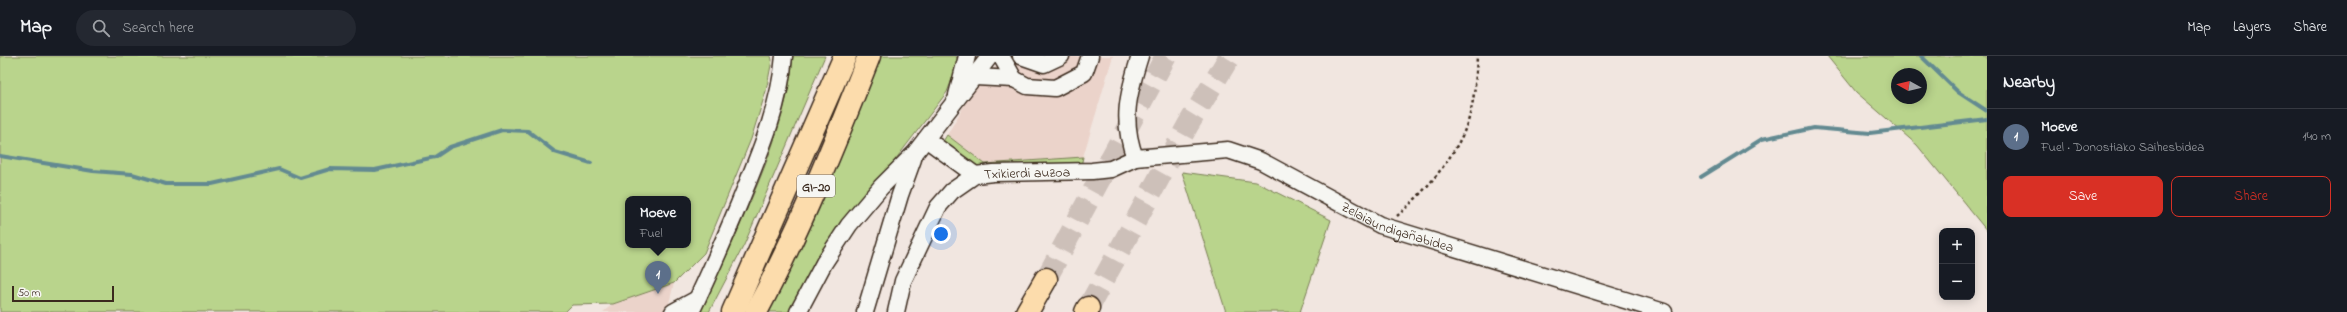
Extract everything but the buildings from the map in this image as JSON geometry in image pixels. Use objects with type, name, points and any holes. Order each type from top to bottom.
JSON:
[{"type":"highway","name":"GI-20","points":[[733,312],[845,56]]},
{"type":"highway","name":"GI-20","points":[[756,312],[788,253],[834,146],[869,56]]},
{"type":"highway","points":[[1027,312],[1046,279]]},
{"type":"street","points":[[673,312],[694,305],[749,179],[777,98],[784,56]]},
{"type":"street","points":[[956,99],[967,56]]},
{"type":"street","points":[[798,312],[824,263],[849,225],[881,188],[915,153],[990,56]]},
{"type":"street","points":[[1001,56],[1014,79]]},
{"type":"street","points":[[1021,56],[1044,64],[1061,56]]},
{"type":"street","points":[[975,77],[1014,79],[1027,86],[1056,88],[1084,73],[1090,56]]},
{"type":"street","points":[[1135,158],[1127,137],[1126,111],[1140,56]]},
{"type":"street","points":[[926,139],[975,175]]},
{"type":"street","name":"Zelaiaundigañabidea","points":[[1135,158],[1228,150],[1261,161],[1380,224],[1664,312]]},
{"type":"street","points":[[864,312],[900,195],[915,153]]},
{"type":"street","name":"Txikierdi auzoa","points":[[896,312],[903,281],[938,207],[952,190],[975,175],[994,172],[1092,171],[1110,169],[1135,158]]},
{"type":"path","points":[[1380,224],[1394,218],[1409,206],[1459,143],[1470,115],[1477,56]]},
{"type":"shaded area","points":[[1009,56],[1113,56],[1083,157],[985,164],[947,135],[977,83]]},
{"type":"shaded area","points":[[674,283],[667,312],[603,312],[613,304]]},
{"type":"green space","points":[[0,56],[771,56],[772,60],[766,91],[751,139],[704,253],[674,283],[613,304],[572,305],[565,312],[0,312]]},
{"type":"green space","points":[[793,56],[825,56],[744,245],[709,312],[700,312],[746,211],[772,146],[786,102]]},
{"type":"green space","points":[[880,56],[956,56],[959,62],[947,92],[895,160],[861,199],[829,242],[790,312],[769,312],[829,186]]},
{"type":"green space","points":[[1827,56],[1987,56],[1987,231],[1917,145],[1856,92]]},
{"type":"green space","points":[[947,135],[985,164],[1083,157],[1081,166],[981,167],[970,163],[942,143]]},
{"type":"green space","points":[[1182,172],[1256,182],[1331,220],[1300,312],[1226,312]]},
{"type":"waterway","points":[[1921,56],[1958,92],[1987,111]]},
{"type":"waterway","points":[[1701,177],[1762,139],[1814,128],[1870,133],[1987,119]]},
{"type":"waterway","points":[[0,156],[93,171],[132,174],[166,184],[212,184],[279,169],[300,178],[330,169],[375,170],[435,157],[450,147],[502,130],[528,131],[555,152],[591,163]]},
{"type":"tunnel","points":[[1046,279],[1166,56]]},
{"type":"tunnel","points":[[1088,308],[1188,125],[1230,56]]},
{"type":"place","name":"Moeve","points":[[658,294]]}]
